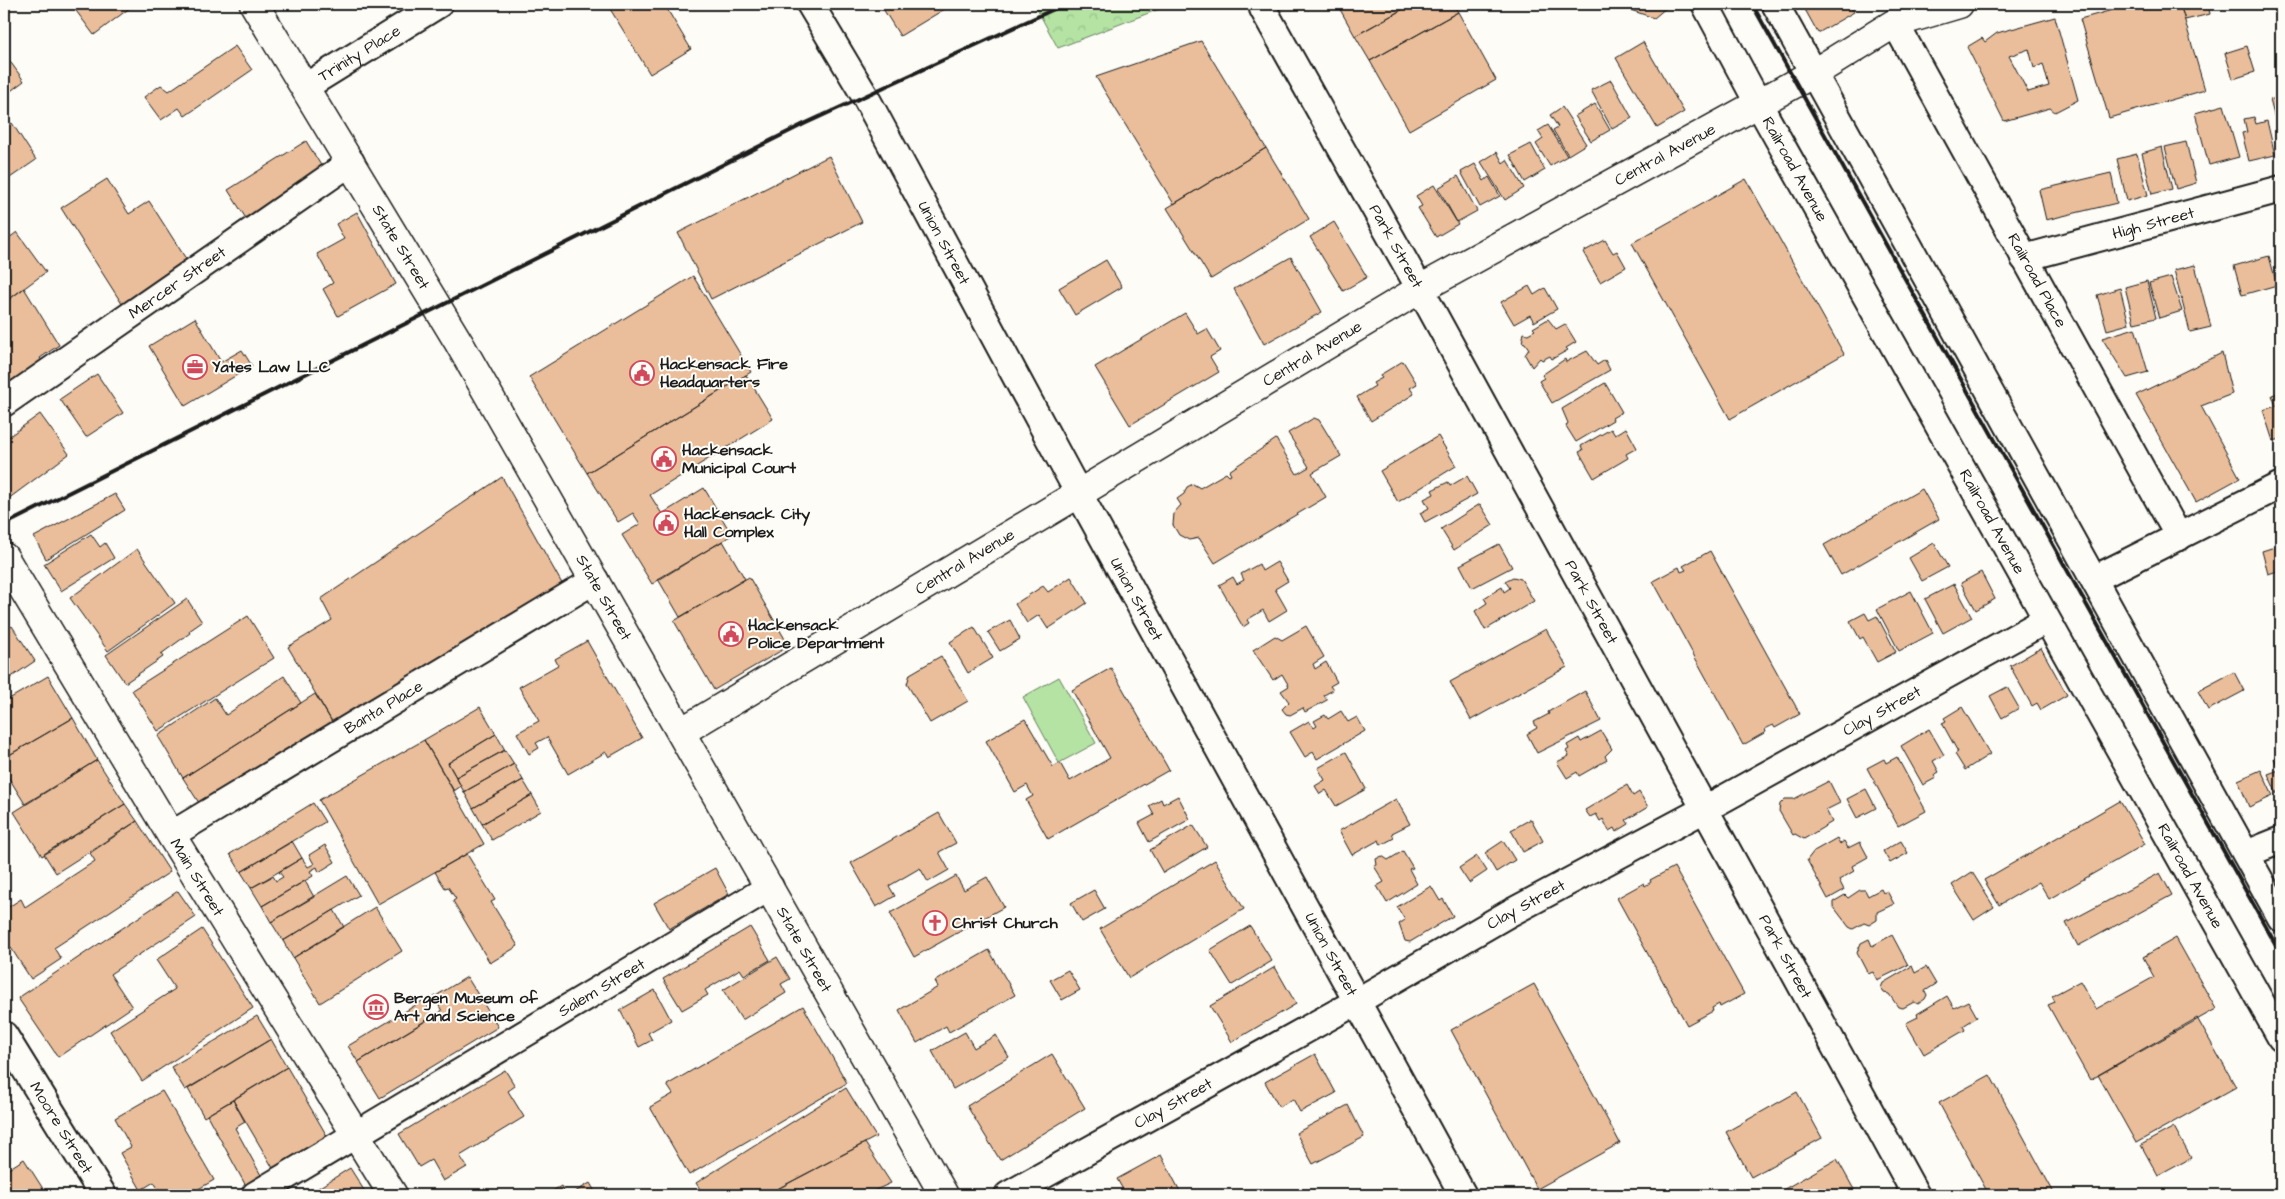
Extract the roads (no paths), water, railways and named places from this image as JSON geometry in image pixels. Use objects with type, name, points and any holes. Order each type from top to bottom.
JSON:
[{"type":"street","name":"State Street","points":[[254,4],[443,315],[944,1195]]},
{"type":"street","name":"Trinity Place","points":[[305,87],[439,4]]},
{"type":"street","name":"Union Street","points":[[810,4],[865,96],[1079,494],[1463,1195]]},
{"type":"street","name":"Railroad Avenue","points":[[1705,4],[1758,103],[2281,1038]]},
{"type":"street","points":[[1775,4],[2281,918]]},
{"type":"street","name":"Central Avenue","points":[[681,732],[1420,289],[1814,73],[1895,23],[1959,4]]},
{"type":"street","name":"Park Street","points":[[1263,9],[1420,289],[1916,1195]]},
{"type":"street","name":"Railroad Place","points":[[1895,23],[2178,537]]},
{"type":"street","name":"Mercer Street","points":[[4,402],[351,162]]},
{"type":"street","name":"High Street","points":[[2024,258],[2281,189]]},
{"type":"street","points":[[2094,579],[2281,485]]},
{"type":"street","name":"Main Street","points":[[4,556],[171,835],[393,1195]]},
{"type":"street","name":"Banta Place","points":[[171,835],[595,580]]},
{"type":"street","name":"Clay Street","points":[[1008,1195],[1356,1002],[1508,914],[1706,810],[2046,620]]},
{"type":"street","points":[[2246,854],[2281,840]]},
{"type":"street","name":"Salem Street","points":[[255,1195],[770,887]]},
{"type":"street","name":"Moore Street","points":[[4,1035],[103,1195]]},
{"type":"railway","points":[[4,525],[804,124],[1065,4]]},
{"type":"railway","points":[[1752,4],[2281,954]]},
{"type":"place","name":"Yates Law LLC","points":[[195,367]]},
{"type":"place","name":"Hackensack Fire Headquarters","points":[[642,373]]},
{"type":"place","name":"Hackensack Municipal Court","points":[[664,459]]},
{"type":"place","name":"Hackensack City Hall Complex","points":[[666,523]]},
{"type":"place","name":"Hackensack Police Department","points":[[731,634]]},
{"type":"place","name":"Christ Church","points":[[935,923]]},
{"type":"place","name":"Bergen Museum of Art and Science","points":[[376,1007]]}]
